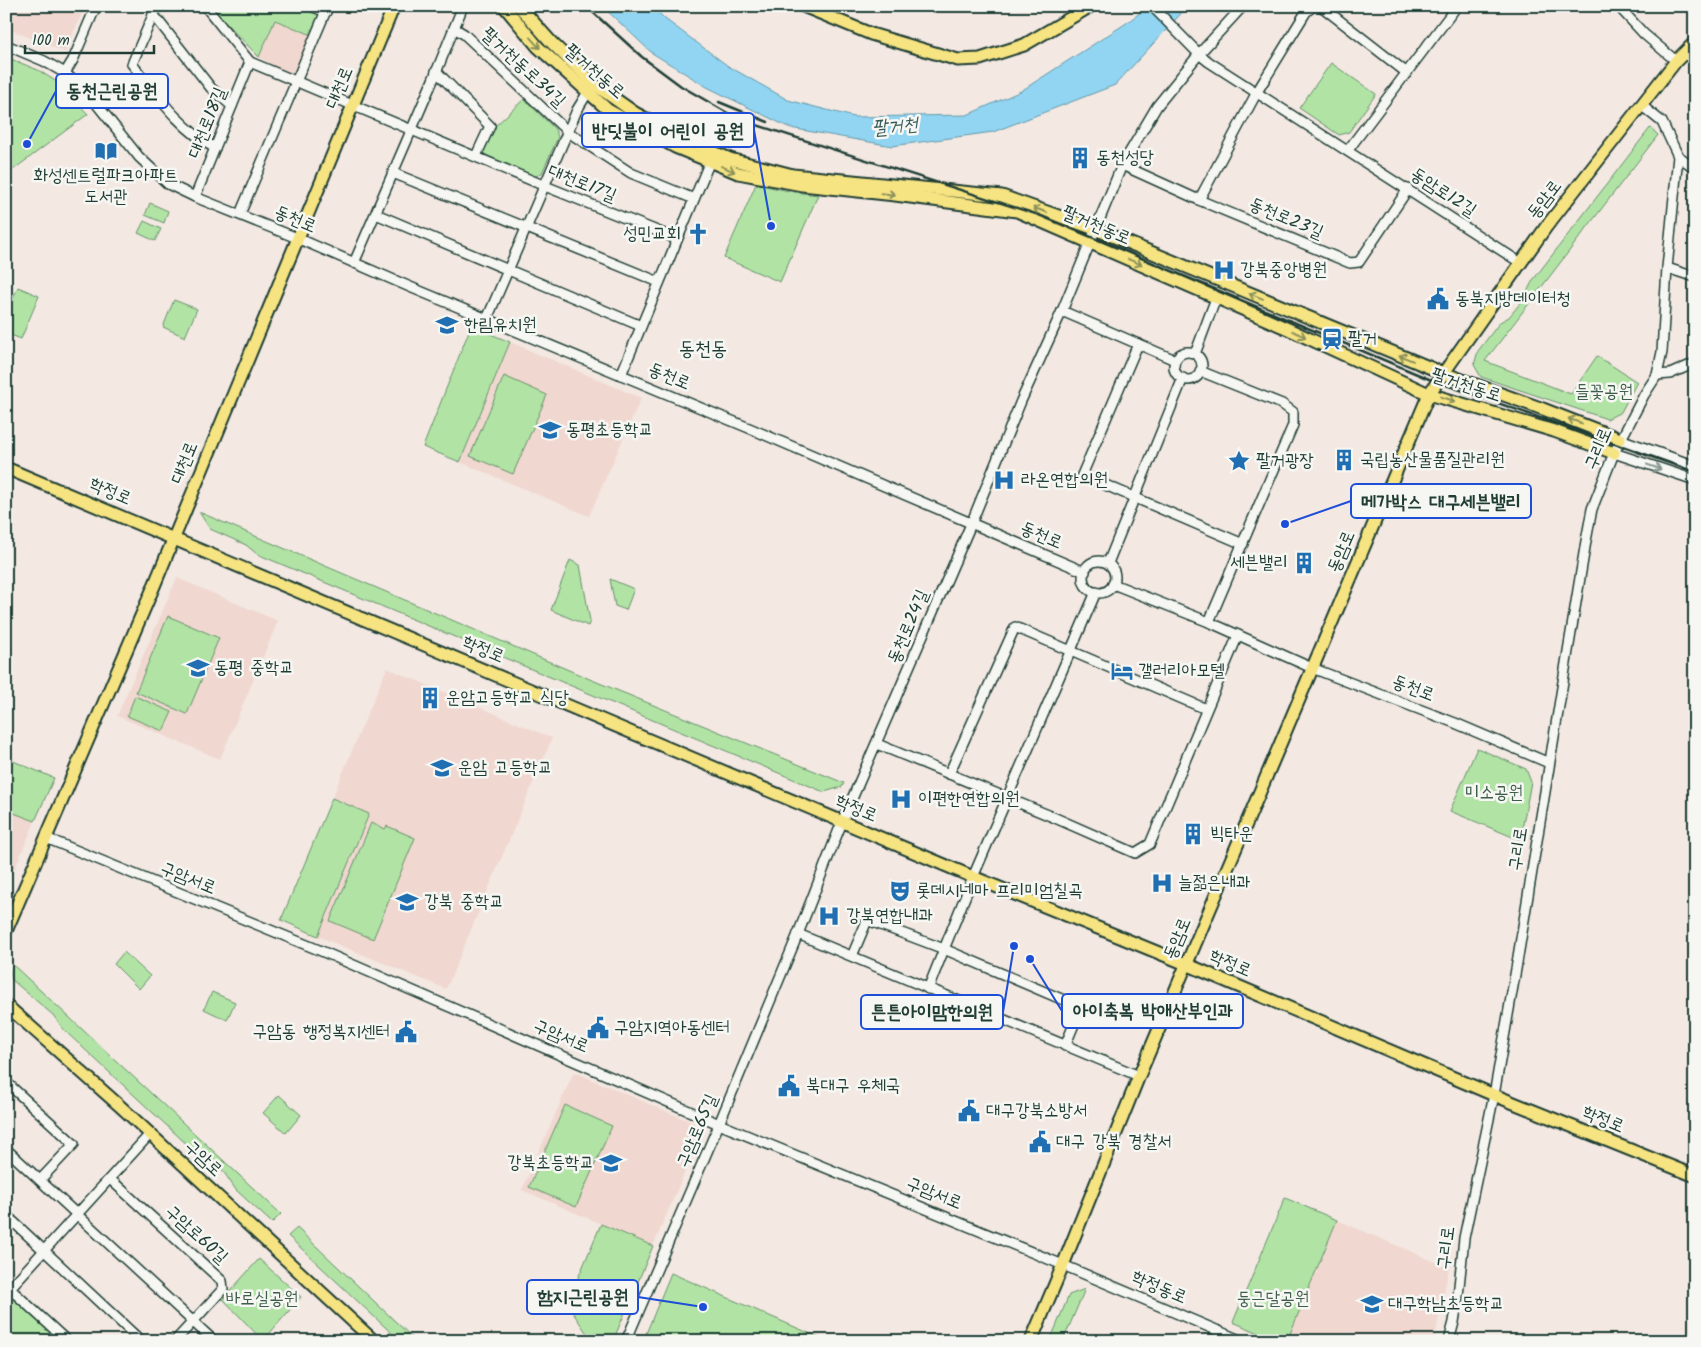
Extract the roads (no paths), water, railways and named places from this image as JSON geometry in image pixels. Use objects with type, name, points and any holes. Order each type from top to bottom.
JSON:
[{"type":"main road","name":"대천로","points":[[6,931],[174,537],[394,6]]},
{"type":"main road","name":"팔거천동로","points":[[504,6],[538,47],[608,110],[675,147],[738,173],[802,185],[1017,211],[1286,328],[1429,394],[1554,431],[1614,453]]},
{"type":"main road","name":"팔거천동로","points":[[519,6],[551,42],[595,85],[635,113],[686,140],[730,159],[793,175],[1002,196],[1095,229],[1443,373],[1543,408],[1620,439]]},
{"type":"main road","points":[[803,6],[871,34],[958,60],[980,59],[1024,45],[1091,6]]},
{"type":"main road","name":"동암로","points":[[1031,1341],[1064,1265],[1186,964],[1429,394],[1546,227],[1641,105],[1680,57],[1695,42]]},
{"type":"main road","name":"학정로","points":[[6,468],[174,537],[973,877],[1186,964],[1494,1095],[1695,1176]]},
{"type":"main road","name":"구암로","points":[[6,1005],[121,1107],[374,1341]]},
{"type":"street","points":[[64,73],[73,60],[96,6]]},
{"type":"street","points":[[240,214],[327,9],[311,6]]},
{"type":"street","points":[[354,263],[463,6]]},
{"type":"street","name":"동암로12길","points":[[1152,6],[1209,62],[1521,262]]},
{"type":"street","points":[[971,524],[1014,416],[1062,311],[1122,165],[1157,106],[1199,54],[1242,6]]},
{"type":"street","points":[[1199,200],[1257,92],[1306,12],[1313,6]]},
{"type":"street","points":[[1321,6],[1407,73]]},
{"type":"street","points":[[1348,150],[1457,6]]},
{"type":"street","points":[[1618,6],[1644,34],[1680,57],[1695,61]]},
{"type":"street","points":[[209,8],[250,62],[352,105]]},
{"type":"street","points":[[155,10],[211,88],[232,106]]},
{"type":"street","points":[[155,10],[132,64],[183,126],[199,139],[215,148]]},
{"type":"street","name":"팔거천동로34길","points":[[454,28],[464,34],[568,132],[631,173],[694,199]]},
{"type":"street","name":"동천로","points":[[6,45],[44,61],[64,73],[91,97],[139,157],[168,184],[195,197],[240,214],[750,428],[1084,572]]},
{"type":"street","name":"대천로18길","points":[[195,197],[250,62]]},
{"type":"street","points":[[436,71],[490,126],[476,156]]},
{"type":"street","name":"팔거천동로34길","points":[[487,319],[577,110],[588,92]]},
{"type":"street","name":"대천로17길","points":[[352,105],[677,239]]},
{"type":"street","points":[[1641,105],[1662,122],[1678,156],[1695,168]]},
{"type":"street","name":"구리로","points":[[1448,1341],[1454,1322],[1464,1238],[1494,1095],[1516,969],[1592,509],[1620,439],[1657,375],[1662,352],[1667,268],[1678,156]]},
{"type":"street","points":[[621,375],[710,161]]},
{"type":"street","name":"동천로23길","points":[[1122,165],[1199,200],[1350,263],[1359,262],[1408,189]]},
{"type":"street","points":[[393,173],[659,282]]},
{"type":"street","points":[[376,214],[641,326]]},
{"type":"street","points":[[1667,268],[1695,278]]},
{"type":"street","points":[[1195,354],[1216,298]]},
{"type":"street","points":[[1062,311],[1175,360]]},
{"type":"street","points":[[1138,344],[1082,475],[1243,544]]},
{"type":"street","points":[[1184,352],[1195,354],[1201,363],[1200,371],[1193,378],[1183,378],[1176,373],[1175,360],[1184,352]]},
{"type":"street","points":[[1657,375],[1670,374],[1695,363]]},
{"type":"street","points":[[1200,371],[1282,404],[1292,412],[1293,425],[1209,622]]},
{"type":"street","points":[[1108,563],[1183,378]]},
{"type":"street","name":"팔거천동로","points":[[1620,439],[1695,466]]},
{"type":"street","name":"팔거천동로","points":[[1614,453],[1695,480]]},
{"type":"street","name":"동천로24길","points":[[842,822],[971,524]]},
{"type":"street","points":[[1096,561],[1108,563],[1115,574],[1113,584],[1106,591],[1096,592],[1087,586],[1084,572],[1091,563],[1096,561]]},
{"type":"street","name":"동천로","points":[[1113,584],[1209,622],[1312,668],[1455,723],[1549,763]]},
{"type":"street","points":[[928,989],[973,877],[1096,592]]},
{"type":"street","points":[[949,774],[1015,627],[1206,709]]},
{"type":"street","points":[[877,744],[1135,853],[1143,850],[1150,844],[1238,635]]},
{"type":"street","name":"구암로65길","points":[[626,1341],[719,1124],[842,822]]},
{"type":"street","name":"구암서로","points":[[46,838],[327,954],[719,1124],[1064,1265]]},
{"type":"street","points":[[852,956],[866,923],[870,921],[944,949],[1080,1007],[1065,1046]]},
{"type":"street","points":[[798,934],[1139,1076]]},
{"type":"street","points":[[6,1082],[74,1144],[40,1180]]},
{"type":"street","points":[[67,1341],[8,1286],[44,1251],[150,1134]]},
{"type":"street","points":[[6,1149],[214,1341]]},
{"type":"street","name":"구암로60길","points":[[110,1179],[222,1281],[223,1289],[175,1341]]},
{"type":"street","points":[[6,1216],[141,1341]]},
{"type":"street","name":"학정동로","points":[[1064,1265],[1242,1341]]},
{"type":"water","name":"팔거천","points":[[602,6],[652,6],[665,19],[728,66],[788,100],[854,117],[967,115],[1021,91],[1125,24],[1149,6],[1188,6],[1115,85],[993,132],[892,146],[790,128],[707,87],[652,53]]},
{"type":"railway","points":[[586,6],[642,57],[681,86],[738,119],[1039,215],[1429,379],[1695,472]]},
{"type":"railway","points":[[719,102],[768,122]]},
{"type":"place","name":"동천근린공원","points":[[27,144]]},
{"type":"place","name":"화성센트럴파크아파트 도서관","points":[[106,151]]},
{"type":"place","name":"동천성당","points":[[1080,158]]},
{"type":"place","name":"반딧불이 어린이 공원","points":[[771,226]]},
{"type":"place","name":"성민교회","points":[[698,234]]},
{"type":"place","name":"강북중앙병원","points":[[1224,270]]},
{"type":"place","name":"동북지방데이터청","points":[[1438,299]]},
{"type":"place","name":"한림유치원","points":[[447,325]]},
{"type":"place","name":"팔거","points":[[1332,339]]},
{"type":"place","name":"동평초등학교","points":[[550,430]]},
{"type":"place","name":"국립농산물품질관리원","points":[[1344,460]]},
{"type":"place","name":"팔거광장","points":[[1239,461]]},
{"type":"place","name":"라온연합의원","points":[[1004,480]]},
{"type":"place","name":"메가박스 대구세븐밸리","points":[[1285,524]]},
{"type":"place","name":"세븐밸리","points":[[1304,563]]},
{"type":"place","name":"동평 중학교","points":[[198,668]]},
{"type":"place","name":"갤러리아모텔","points":[[1122,671]]},
{"type":"place","name":"운암고등학교 식당","points":[[430,698]]},
{"type":"place","name":"운암 고등학교","points":[[442,768]]},
{"type":"place","name":"이편한연합의원","points":[[901,799]]},
{"type":"place","name":"빅타운","points":[[1193,834]]},
{"type":"place","name":"늘젊은내과","points":[[1162,883]]},
{"type":"place","name":"롯데시네마 프리미엄칠곡","points":[[900,891]]},
{"type":"place","name":"강북 중학교","points":[[407,902]]},
{"type":"place","name":"강북연합내과","points":[[829,916]]},
{"type":"place","name":"튼튼아이맘한의원","points":[[1014,946]]},
{"type":"place","name":"아이축복 박애산부인과","points":[[1030,959]]},
{"type":"place","name":"구암지역아동센터","points":[[598,1028]]},
{"type":"place","name":"구암동 행정복지센터","points":[[406,1032]]},
{"type":"place","name":"북대구 우체국","points":[[789,1086]]},
{"type":"place","name":"대구강북소방서","points":[[969,1111]]},
{"type":"place","name":"대구 강북 경찰서","points":[[1040,1142]]},
{"type":"place","name":"강북초등학교","points":[[611,1163]]},
{"type":"place","name":"대구학남초등학교","points":[[1372,1304]]},
{"type":"place","name":"함지근린공원","points":[[703,1307]]},
{"type":"district","name":"동천동","points":[[703,350]]},
{"type":"park label","name":"들꽃공원","points":[[1604,392]]},
{"type":"park label","name":"미소공원","points":[[1494,793]]},
{"type":"park label","name":"바로실공원","points":[[262,1299]]},
{"type":"park label","name":"둥근달공원","points":[[1273,1299]]}]
